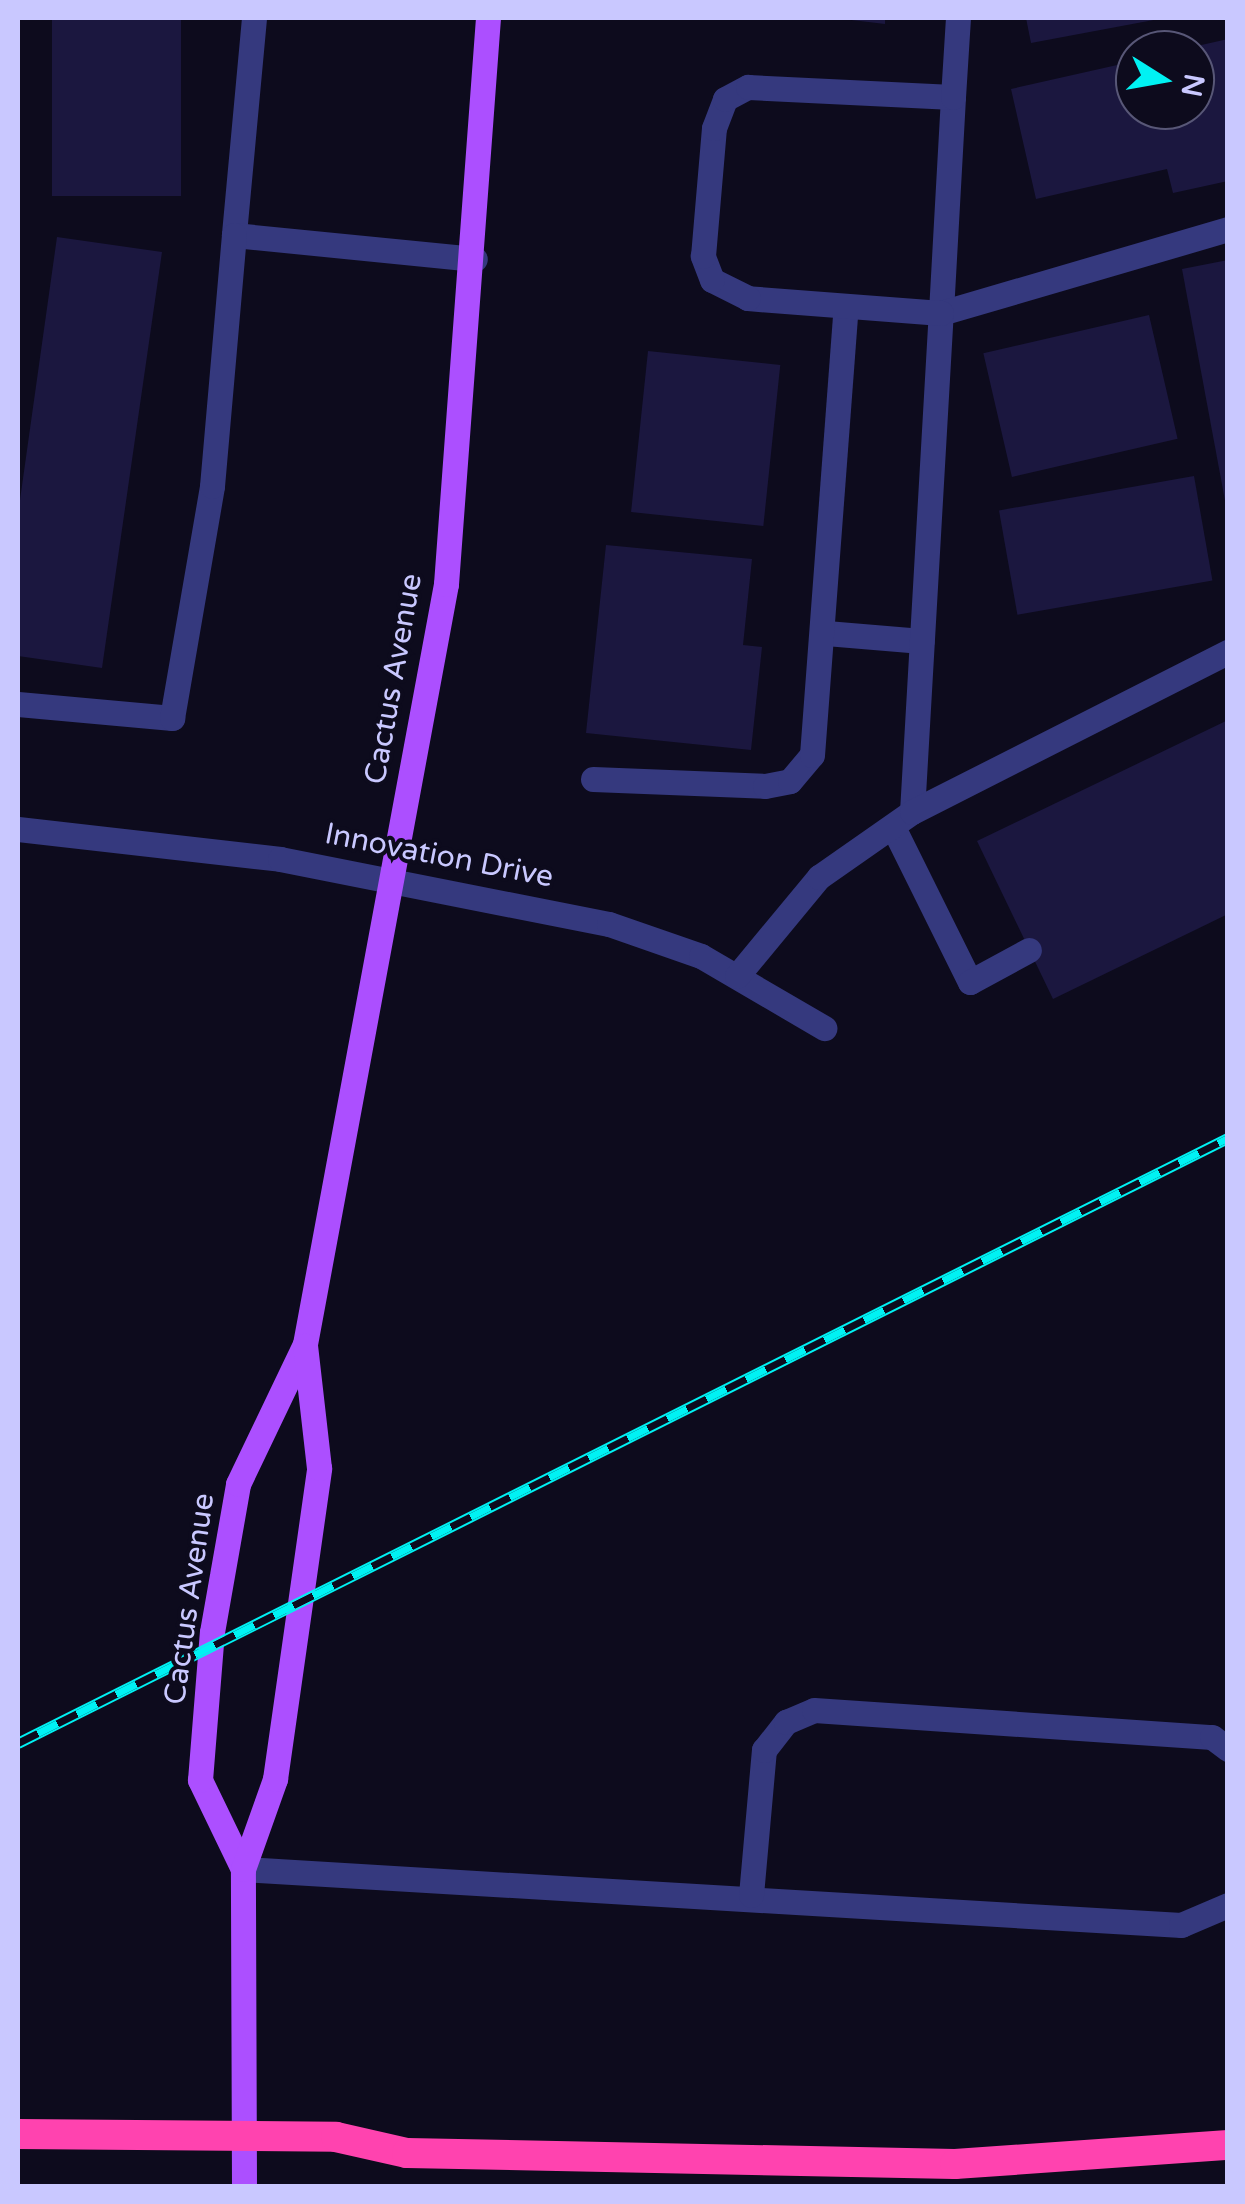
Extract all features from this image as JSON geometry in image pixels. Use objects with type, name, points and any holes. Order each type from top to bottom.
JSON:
[{"type":"highway","points":[[18,2134],[336,2137],[407,2153],[955,2164],[1228,2145]]},
{"type":"main road","name":"Cactus Avenue","points":[[243,1869],[200,1780],[238,1484],[305,1344],[446,584],[476,259],[488,18]]},
{"type":"main road","name":"Cactus Avenue","points":[[244,2186],[243,1869],[275,1778],[319,1468],[305,1344]]},
{"type":"street","points":[[18,704],[172,718],[212,486],[254,18]]},
{"type":"street","points":[[958,18],[922,641],[902,820],[970,982],[1030,950]]},
{"type":"street","points":[[953,97],[748,88],[725,100],[714,128],[703,256],[712,280],[748,298],[941,313],[1228,229]]},
{"type":"street","points":[[234,235],[476,259]]},
{"type":"street","points":[[593,779],[790,780],[812,755],[822,718],[846,307]]},
{"type":"street","points":[[826,634],[922,641]]},
{"type":"street","points":[[738,976],[819,877],[902,820],[1228,652]]},
{"type":"street","name":"Innovation Drive","points":[[18,830],[82,830],[391,876],[609,924],[738,976],[824,1028]]},
{"type":"street","points":[[751,1894],[764,1750],[786,1722],[814,1710],[1212,1738],[1228,1749]]},
{"type":"street","points":[[243,1869],[751,1894],[1181,1925],[1228,1905]]},
{"type":"building","points":[[52,18],[181,18],[181,196],[52,196]]},
{"type":"building","points":[[835,18],[885,18],[885,24]]},
{"type":"building","points":[[1026,18],[1159,18],[1159,19],[1031,43]]},
{"type":"building","points":[[1228,39],[1228,181],[1173,193],[1167,169],[1036,199],[1011,89],[1115,66],[1115,130],[1215,130],[1215,42]]},
{"type":"building","points":[[57,237],[162,252],[102,668],[18,656],[18,514]]},
{"type":"building","points":[[1228,260],[1228,506],[1226,506],[1182,269]]},
{"type":"building","points":[[1149,315],[1178,439],[1012,477],[983,353]]},
{"type":"building","points":[[648,351],[780,365],[763,526],[631,512]]},
{"type":"building","points":[[1194,476],[1212,580],[1017,615],[999,510]]},
{"type":"building","points":[[606,545],[752,559],[743,645],[762,647],[751,750],[586,733]]},
{"type":"building","points":[[1228,720],[1228,914],[1053,999],[977,841]]},
{"type":"railway","points":[[18,1743],[1228,1138]]}]
